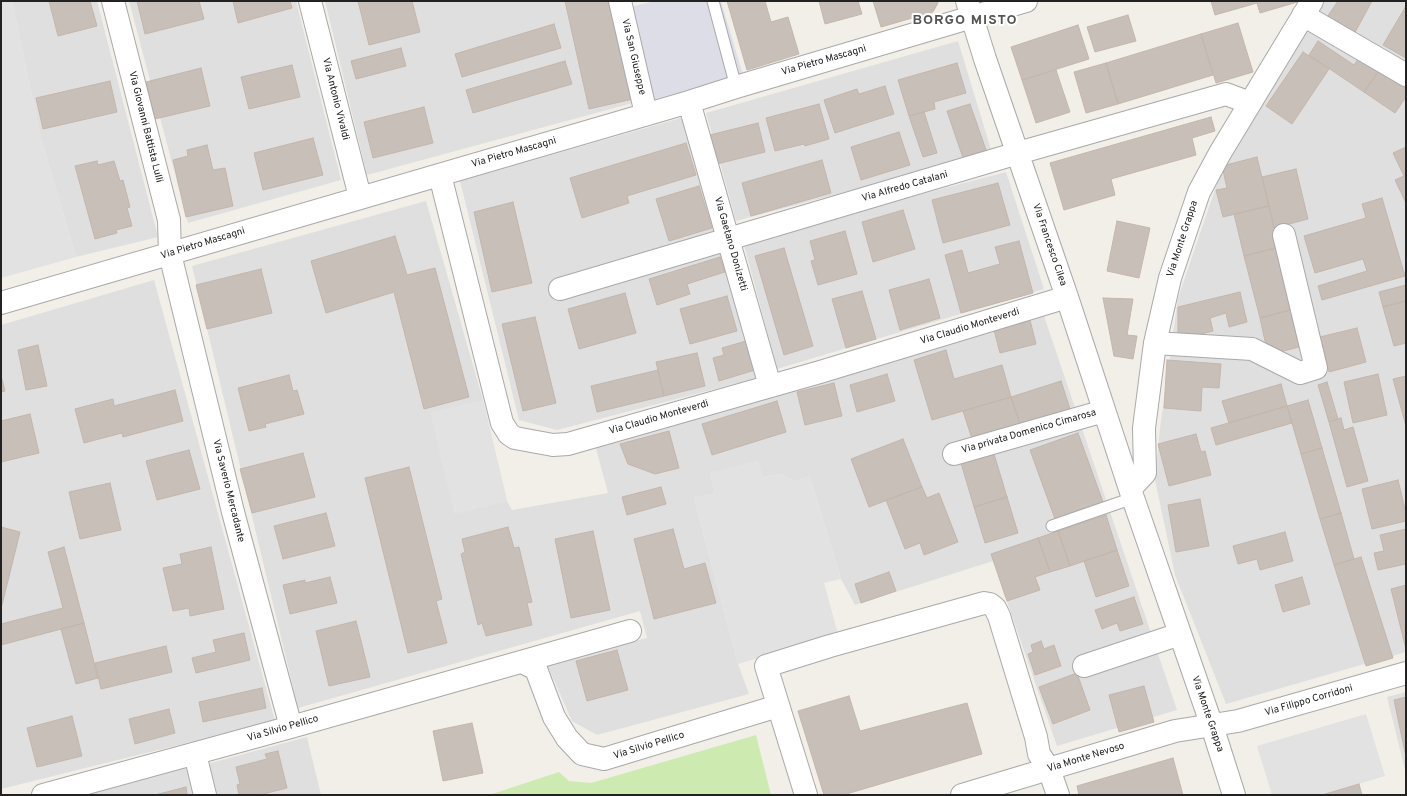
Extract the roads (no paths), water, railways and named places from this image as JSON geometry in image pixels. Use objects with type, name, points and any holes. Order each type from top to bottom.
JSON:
[{"type":"street","name":"Via Giovanni Battista Lulli","points":[[113,1],[169,220],[170,254]]},
{"type":"street","name":"Via Antonio Vivaldi","points":[[310,1],[360,197]]},
{"type":"street","name":"Via San Giuseppe","points":[[620,1],[646,114]]},
{"type":"street","name":"Via Pietro Mascagni","points":[[1,302],[689,102],[970,9],[1026,1]]},
{"type":"street","points":[[1307,8],[1406,75]]},
{"type":"street","name":"Via Monte Grappa","points":[[1234,795],[1212,726],[1131,494],[1145,474],[1144,428],[1156,343],[1170,278],[1199,192],[1307,8]]},
{"type":"street","name":"Via Francesco Cilea","points":[[970,9],[1067,297],[1131,494]]},
{"type":"street","name":"Via Alfredo Catalani","points":[[560,289],[1018,153],[1226,94],[1250,103]]},
{"type":"street","name":"Via Gaetano Donizetti","points":[[689,102],[770,386]]},
{"type":"street","name":"Via Claudio Monteverdi","points":[[440,175],[498,409],[505,430],[515,438],[559,445],[770,386],[1067,297]]},
{"type":"street","points":[[1156,343],[1252,349],[1300,373],[1316,368],[1284,235]]},
{"type":"street","name":"Via Saverio Mercadante","points":[[170,254],[233,512],[291,727]]},
{"type":"street","name":"Via privata Domenico Cimarosa","points":[[954,454],[1104,411]]},
{"type":"street","points":[[806,795],[766,666],[830,646],[984,603],[990,604],[995,608],[999,616],[1036,737],[1039,754],[1049,769],[1058,795]]},
{"type":"street","name":"Via Silvio Pellico","points":[[43,795],[195,754],[630,631]]},
{"type":"street","points":[[1084,666],[1180,634]]},
{"type":"street","name":"Via Silvio Pellico","points":[[522,662],[536,669],[554,717],[567,738],[582,754],[604,759],[778,706]]},
{"type":"street","name":"Via Filippo Corridoni","points":[[1212,726],[1238,721],[1406,673]]},
{"type":"street","name":"Via Monte Nevoso","points":[[962,795],[1175,731],[1212,726]]},
{"type":"street","points":[[195,754],[205,795]]},
{"type":"lane","points":[[713,1],[736,87]]},
{"type":"lane","name":"Via Monte Grappa","points":[[1052,526],[1131,494]]},
{"type":"district","name":"BORGO MISTO","points":[[965,21]]}]
